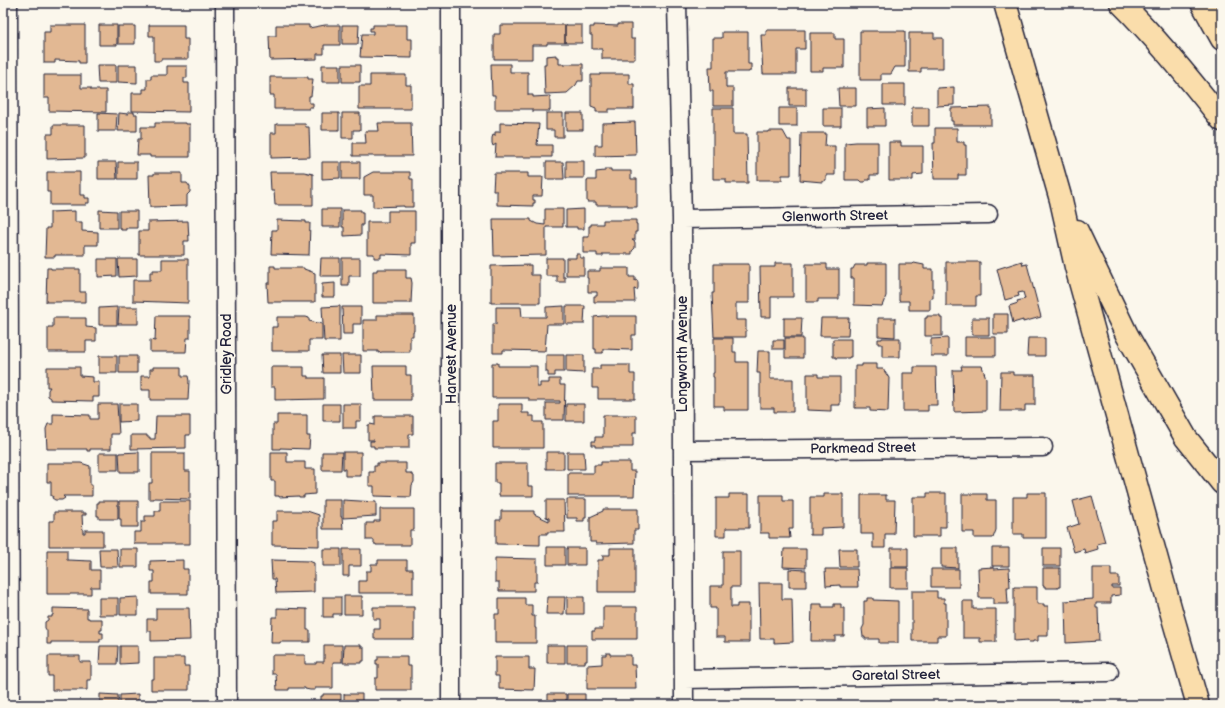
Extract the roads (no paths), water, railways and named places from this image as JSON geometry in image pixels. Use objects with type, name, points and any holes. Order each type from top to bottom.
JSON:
[{"type":"highway","points":[[1006,3],[1061,200],[1076,267],[1198,705]]},
{"type":"highway","points":[[1121,3],[1192,82],[1222,120]]},
{"type":"highway","points":[[1202,3],[1222,39]]},
{"type":"highway","points":[[1061,200],[1128,335],[1166,404],[1186,438],[1222,483]]},
{"type":"street","points":[[8,3],[10,705]]},
{"type":"street","name":"Gridley Road","points":[[226,3],[227,705]]},
{"type":"street","name":"Harvest Avenue","points":[[451,3],[451,705]]},
{"type":"street","name":"Longworth Avenue","points":[[677,3],[682,218],[684,705]]},
{"type":"street","name":"Glenworth Street","points":[[682,218],[988,214]]},
{"type":"street","name":"Parkmead Street","points":[[683,450],[1043,447]]},
{"type":"street","name":"Garetal Street","points":[[684,679],[1109,672]]}]
